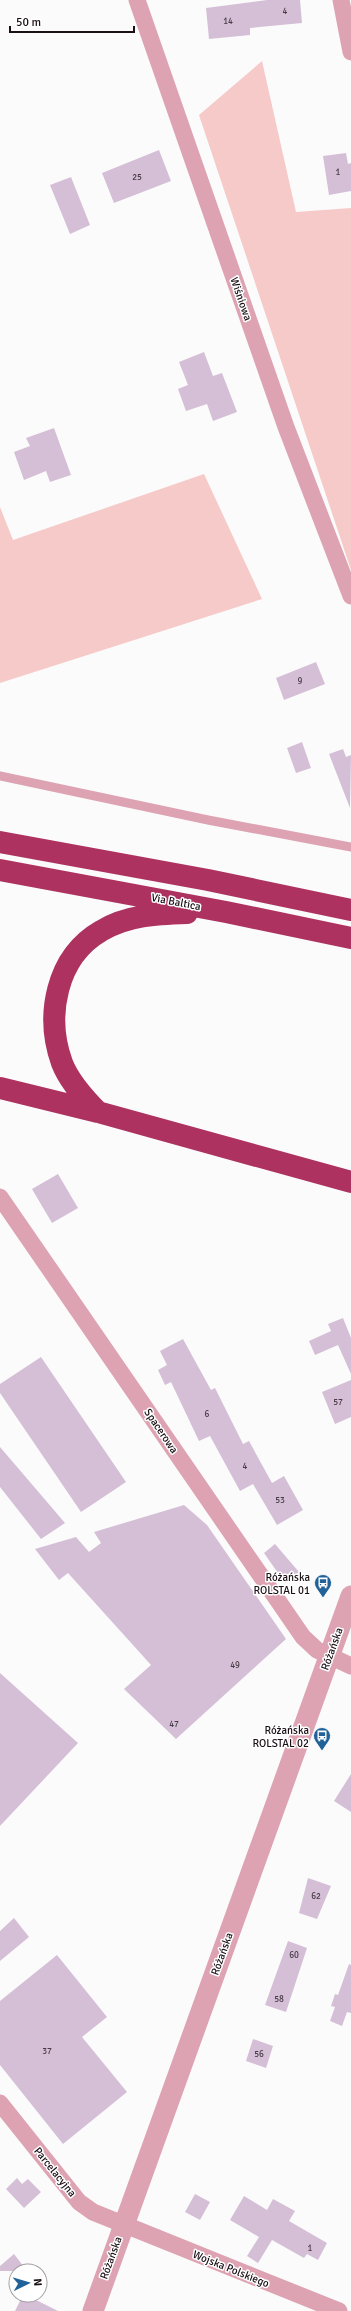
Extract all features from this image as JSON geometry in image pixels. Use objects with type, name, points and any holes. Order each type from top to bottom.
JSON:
[{"type":"highway","points":[[0,842],[208,880],[351,910]]},
{"type":"highway","name":"Via Baltica","points":[[0,870],[226,912],[351,938]]},
{"type":"highway","points":[[98,1112],[81,1096],[62,1063],[56,1036],[54,1011],[56,993],[60,979],[70,960],[88,940],[102,930],[132,918],[152,915],[226,912]]},
{"type":"highway","points":[[0,1088],[98,1112],[351,1182]]},
{"type":"street","name":"Wiśniowa","points":[[137,0],[286,427],[351,596]]},
{"type":"street","points":[[341,0],[351,52]]},
{"type":"street","name":"Spacerowa","points":[[0,1196],[303,1638],[312,1647],[329,1657],[351,1666]]},
{"type":"street","name":"Różańska","points":[[92,2311],[351,1596]]},
{"type":"street","name":"Parcelacyjna","points":[[0,2103],[79,2202],[93,2212],[123,2225]]},
{"type":"street","name":"Wojska Polskiego","points":[[123,2225],[338,2311]]},
{"type":"lane","points":[[0,776],[208,820],[351,847]]},
{"type":"shaded area","points":[[262,61],[296,212],[351,208],[351,570],[199,115]]},
{"type":"shaded area","points":[[204,474],[262,599],[0,683],[0,507],[13,540]]},
{"type":"building","points":[[267,0],[300,0],[302,23],[250,28],[250,35],[209,39],[206,8]]},
{"type":"building","points":[[159,150],[171,181],[114,203],[102,173]]},
{"type":"building","points":[[346,153],[348,164],[351,163],[351,191],[329,195],[323,156]]},
{"type":"building","points":[[71,177],[90,225],[70,234],[50,185]]},
{"type":"building","points":[[204,352],[213,376],[222,373],[237,412],[213,421],[207,404],[186,411],[178,389],[188,385],[179,362]]},
{"type":"building","points":[[54,428],[71,475],[50,482],[46,471],[24,480],[14,452],[30,446],[26,438]]},
{"type":"building","points":[[316,662],[325,684],[284,700],[276,678]]},
{"type":"building","points":[[302,742],[311,768],[296,773],[287,748]]},
{"type":"building","points":[[343,749],[346,757],[351,755],[350,808],[329,754]]},
{"type":"building","points":[[58,1174],[78,1208],[52,1223],[32,1189]]},
{"type":"building","points":[[343,1318],[351,1338],[351,1374],[338,1345],[315,1355],[309,1341],[331,1331],[328,1324]]},
{"type":"building","points":[[183,1339],[211,1390],[215,1388],[243,1444],[249,1441],[272,1483],[284,1476],[303,1510],[277,1525],[253,1484],[240,1491],[210,1436],[199,1441],[171,1382],[165,1385],[158,1370],[167,1365],[160,1351]]},
{"type":"building","points":[[41,1357],[126,1482],[81,1512],[0,1393],[0,1384]]},
{"type":"building","points":[[351,1380],[351,1417],[335,1424],[322,1392]]},
{"type":"building","points":[[0,1447],[65,1523],[41,1539],[0,1487]]},
{"type":"building","points":[[184,1505],[207,1525],[286,1639],[176,1739],[124,1689],[151,1665],[68,1573],[59,1580],[35,1549],[76,1537],[89,1552],[101,1543],[94,1532]]},
{"type":"building","points":[[275,1544],[299,1572],[285,1583],[264,1553]]},
{"type":"building","points":[[0,1673],[78,1743],[0,1826]]},
{"type":"building","points":[[351,1774],[351,1812],[334,1801]]},
{"type":"building","points":[[308,1878],[331,1886],[317,1919],[299,1913]]},
{"type":"building","points":[[14,1918],[29,1937],[0,1961],[0,1931]]},
{"type":"building","points":[[288,1941],[307,1948],[286,2012],[265,2005]]},
{"type":"building","points":[[57,1955],[107,2017],[82,2037],[127,2092],[63,2144],[0,2065],[0,2001]]},
{"type":"building","points":[[349,1964],[351,1965],[351,2013],[347,2012],[342,2026],[330,2021],[335,2007],[331,2006],[335,1994],[338,1995]]},
{"type":"building","points":[[253,2039],[273,2046],[266,2068],[246,2061]]},
{"type":"building","points":[[17,2178],[22,2184],[28,2179],[41,2192],[24,2208],[6,2189]]},
{"type":"building","points":[[195,2194],[210,2202],[200,2220],[185,2212]]},
{"type":"building","points":[[244,2196],[267,2210],[273,2199],[295,2211],[289,2221],[327,2243],[318,2260],[307,2254],[304,2258],[272,2240],[258,2263],[247,2256],[259,2237],[230,2220]]},
{"type":"building","points":[[14,2254],[21,2263],[8,2263],[8,2271],[0,2271],[0,2266]]},
{"type":"building","points":[[19,2303],[42,2303],[58,2311],[15,2311]]},
{"type":"place","name":"Różańska ROLSTAL 01","points":[[323,1598]]},
{"type":"place","name":"Różańska ROLSTAL 02","points":[[322,1751]]}]
